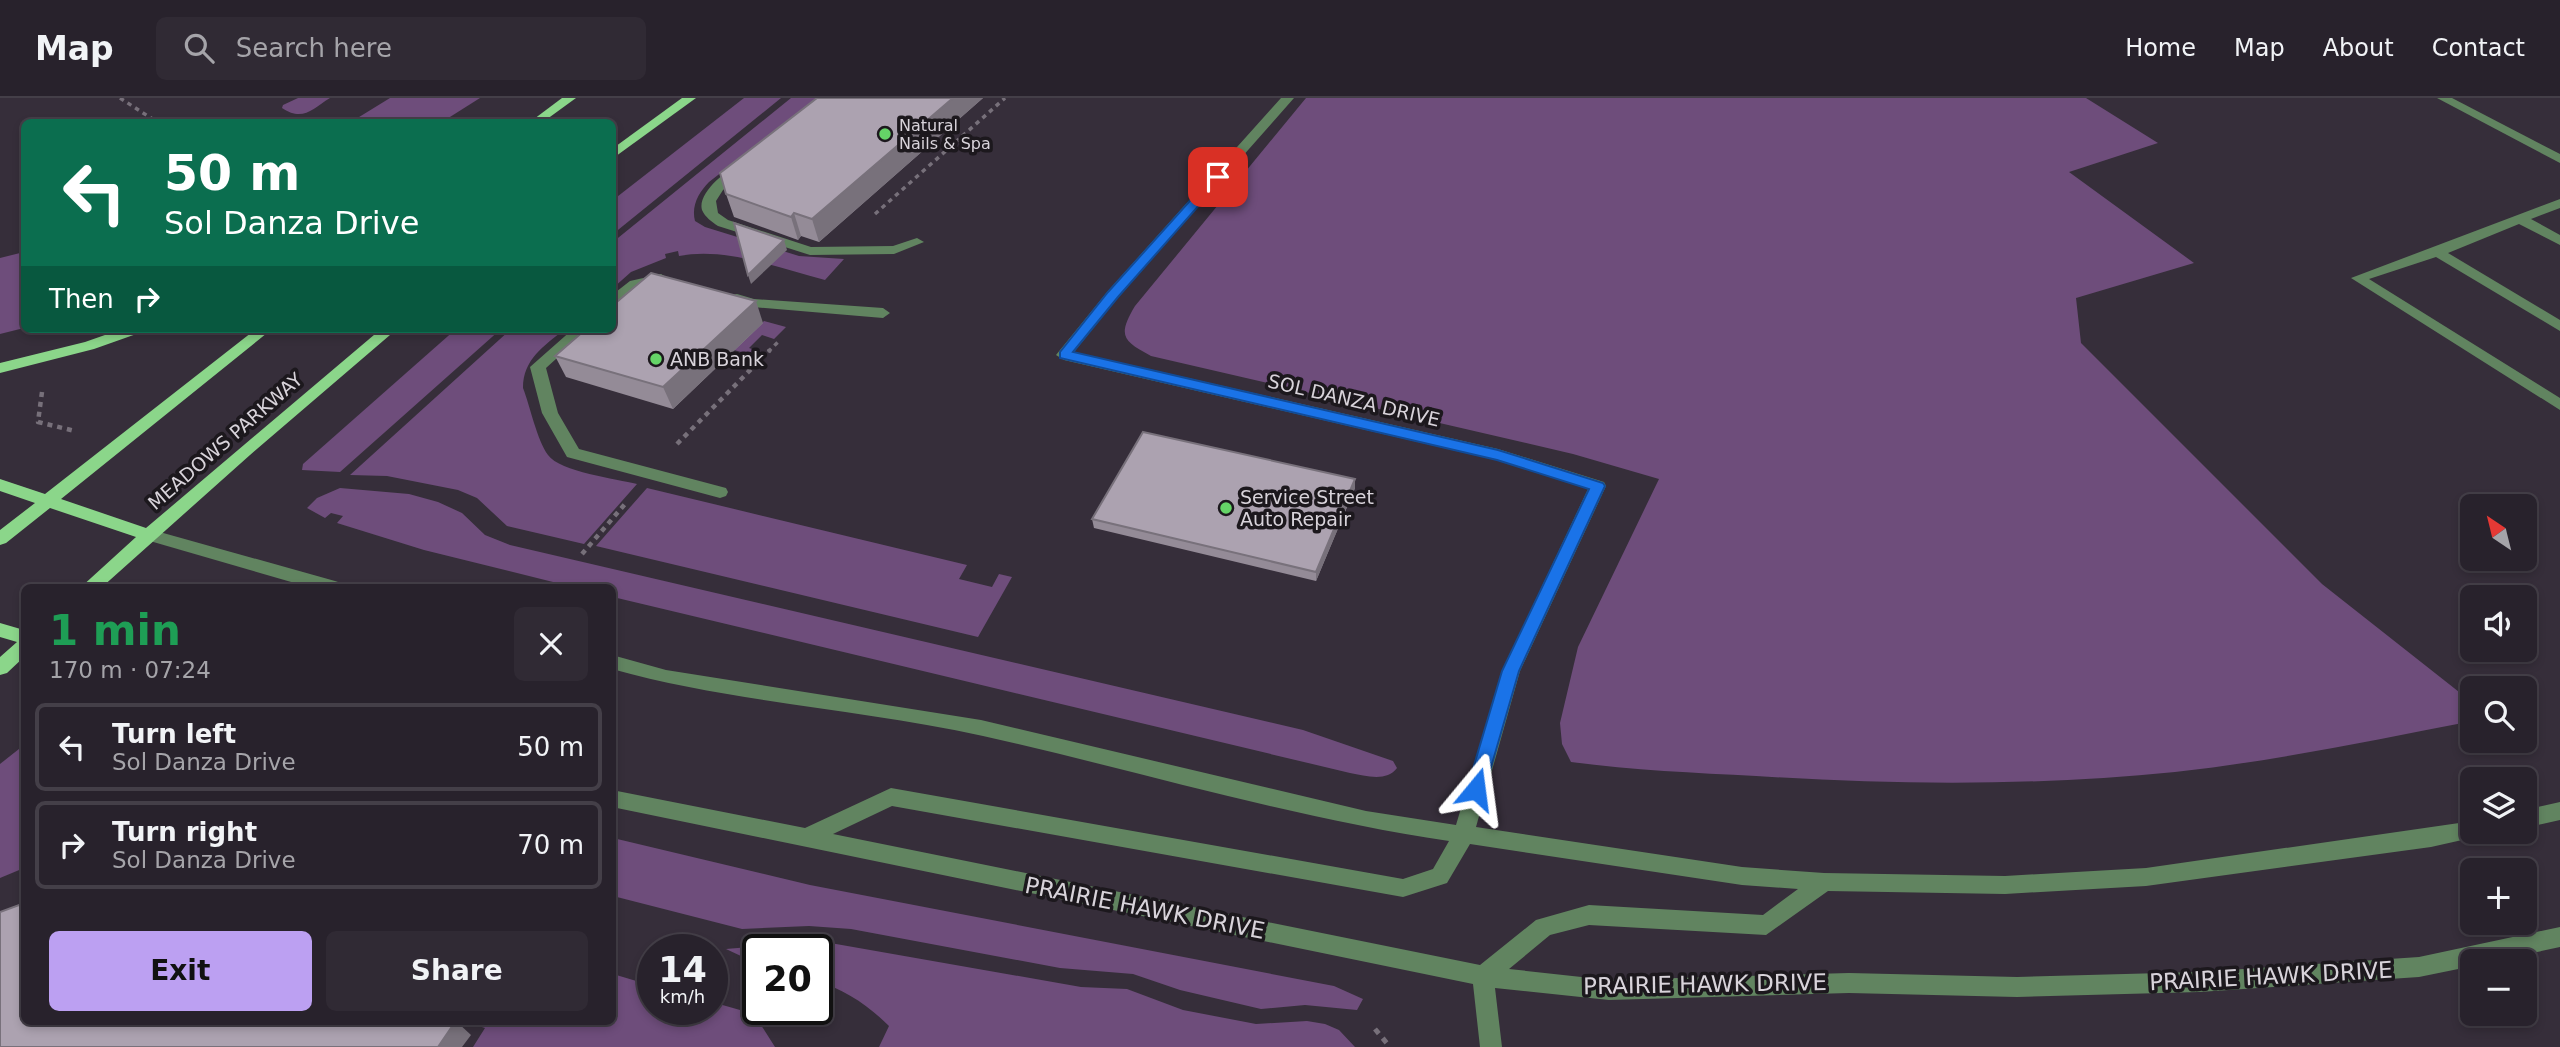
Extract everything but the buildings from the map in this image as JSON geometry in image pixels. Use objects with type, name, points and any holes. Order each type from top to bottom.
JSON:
[{"type":"main road","points":[[540,119],[570,98]]},
{"type":"main road","points":[[616,152],[690,98]]},
{"type":"main road","points":[[0,368],[89,346],[126,333]]},
{"type":"main road","points":[[0,539],[260,333]]},
{"type":"main road","name":"MEADOWS PARKWAY","points":[[94,584],[244,451],[385,333]]},
{"type":"main road","points":[[0,485],[149,535]]},
{"type":"main road","points":[[0,630],[21,636]]},
{"type":"main road","points":[[0,668],[21,649]]},
{"type":"street","name":"SOL DANZA DRIVE","points":[[1289,98],[1113,294],[1064,355],[1498,456],[1598,486],[1511,671],[1463,837]]},
{"type":"street","points":[[2443,98],[2560,159]]},
{"type":"street","points":[[757,156],[713,191],[709,201],[714,218],[810,251],[894,250],[917,242]]},
{"type":"street","points":[[2560,203],[2437,252],[2358,278],[2560,405]]},
{"type":"street","points":[[2520,219],[2560,241]]},
{"type":"street","points":[[2437,252],[2560,326]]},
{"type":"street","points":[[616,300],[635,284],[654,278],[671,278]]},
{"type":"street","points":[[737,298],[752,303],[883,313]]},
{"type":"street","points":[[577,333],[538,368],[541,389],[550,414],[559,434],[573,453],[720,492]]},
{"type":"street","points":[[149,535],[321,584]]},
{"type":"street","points":[[616,663],[666,677],[981,728],[1367,820],[1463,837],[1742,876],[1824,882],[2005,885],[2146,877],[2460,832]]},
{"type":"street","points":[[803,839],[891,797],[1403,888],[1440,876],[1463,837]]},
{"type":"street","name":"PRAIRIE HAWK DRIVE","points":[[616,799],[1483,976],[1608,990],[1849,983],[2017,987],[2199,982],[2419,967],[2560,937]]},
{"type":"street","points":[[2537,816],[2560,811]]},
{"type":"street","points":[[1491,1047],[1483,976],[1544,927],[1589,915],[1766,925],[1824,882]]},
{"type":"path","points":[[120,98],[152,119]]},
{"type":"path","points":[[867,221],[1005,98]]},
{"type":"path","points":[[676,446],[782,339]]},
{"type":"path","points":[[43,383],[38,422],[88,434]]},
{"type":"path","points":[[582,554],[632,496]]},
{"type":"path","points":[[1375,1029],[1390,1047]]},
{"type":"shaded area","points":[[298,98],[330,98],[302,114],[282,108]]},
{"type":"shaded area","points":[[390,98],[480,98],[447,119],[356,119]]},
{"type":"shaded area","points":[[744,98],[781,98],[616,232],[616,198]]},
{"type":"shaded area","points":[[791,98],[817,98],[709,182],[702,190],[694,210],[695,221],[705,227],[799,256],[844,259],[825,280],[734,256],[679,256],[678,251],[665,254],[666,258],[631,272],[616,285],[616,240]]},
{"type":"shaded area","points":[[1306,98],[2086,98],[2158,143],[2069,172],[2194,263],[2076,298],[2081,343],[2322,584],[2460,693],[2460,724],[2250,762],[2175,772],[2071,780],[1966,783],[1861,781],[1664,771],[1571,762],[1562,744],[1560,723],[1578,647],[1659,479],[1573,454],[1151,356],[1134,346],[1126,337],[1126,324],[1135,306]]},
{"type":"shaded area","points":[[21,253],[21,329],[0,334],[0,258]]},
{"type":"shaded area","points":[[764,321],[786,327],[774,339],[762,335],[749,348],[761,352],[756,356],[734,350]]},
{"type":"shaded area","points":[[451,333],[496,333],[340,472],[302,470],[303,464]]},
{"type":"shaded area","points":[[507,333],[560,333],[536,354],[524,378],[523,388],[544,449],[554,461],[564,466],[637,484],[584,544],[507,526],[477,498],[458,490],[387,476],[350,475]]},
{"type":"shaded area","points":[[340,488],[409,494],[438,502],[462,513],[485,535],[510,545],[1303,730],[1393,761],[1397,768],[1382,777],[1350,773],[616,598],[616,584],[561,584],[424,550],[337,523],[343,516],[331,513],[325,518],[307,508],[317,498]]},
{"type":"shaded area","points":[[647,488],[967,565],[959,579],[992,587],[999,574],[1012,577],[978,637],[596,546]]},
{"type":"shaded area","points":[[21,747],[21,869],[0,878],[0,764]]},
{"type":"shaded area","points":[[616,839],[810,885],[1334,986],[1363,999],[1357,1010],[1305,1005],[1261,1009],[1180,990],[1133,974],[1060,968],[851,929],[809,926],[742,929],[616,897]]},
{"type":"shaded area","points":[[833,943],[1081,987],[1127,989],[1183,1010],[1256,1024],[1307,1021],[1325,1024],[1339,1030],[1355,1047],[879,1047],[889,1026],[856,999],[833,987]]},
{"type":"shaded area","points":[[742,948],[742,956],[728,950]]},
{"type":"shaded area","points":[[616,975],[637,981],[637,1025],[728,1025],[728,1007],[742,1011],[742,1025],[761,1025],[775,1047],[473,1047],[485,1028],[476,1025],[616,1025]]},
{"type":"place","name":"Natural Nails & Spa","points":[[885,134]]},
{"type":"place","name":"ANB Bank","points":[[656,359]]},
{"type":"place","name":"Service Street Auto Repair","points":[[1226,508]]},
{"type":"route","points":[[1218,177],[1113,294],[1064,355],[1498,456],[1598,486],[1511,671],[1476,789]]}]
